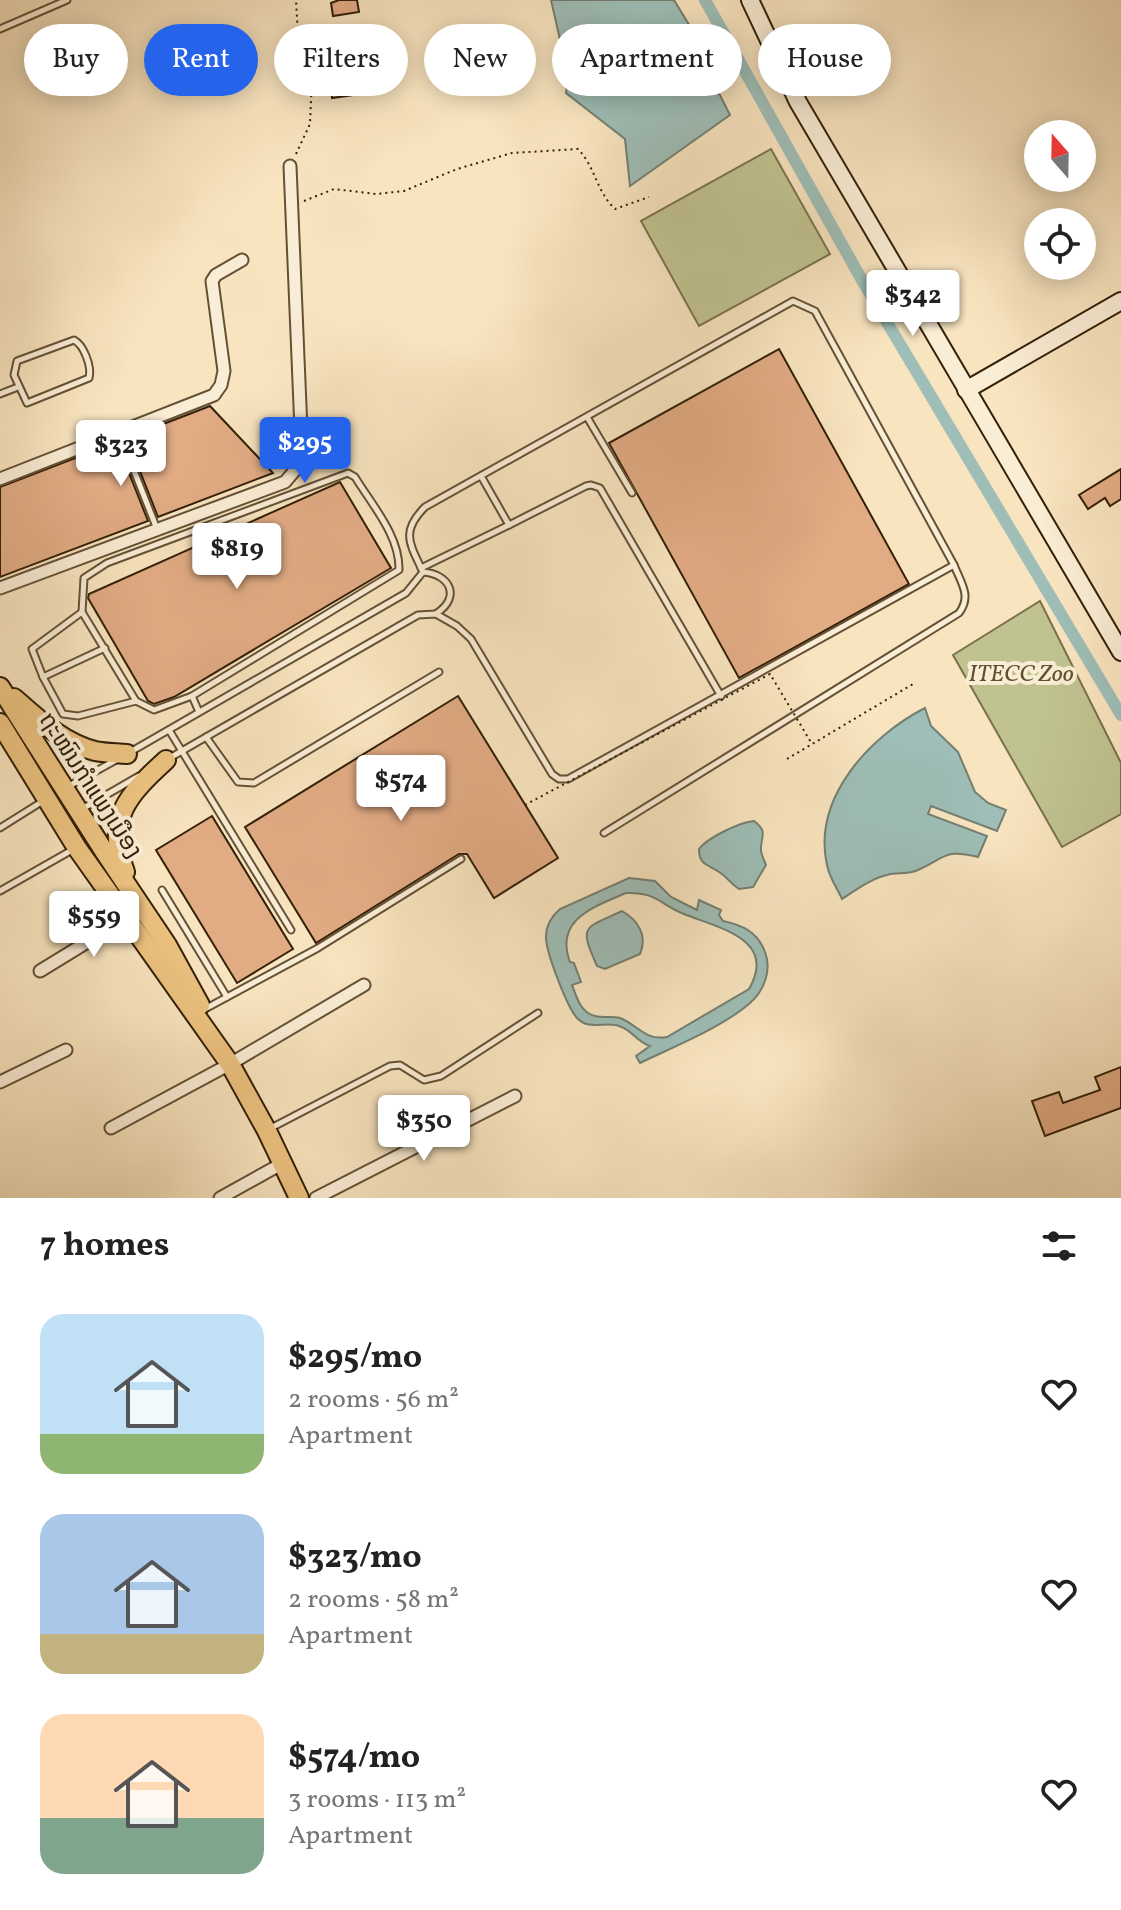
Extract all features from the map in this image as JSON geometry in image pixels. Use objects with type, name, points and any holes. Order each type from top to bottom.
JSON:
[{"type":"main road","points":[[0,686],[45,725],[71,741],[95,751],[127,754]]},
{"type":"main road","name":"ຖະໜົນກຳແພງເມືອງ","points":[[0,686],[167,945],[199,1012],[267,1131],[299,1198]]},
{"type":"main road","name":"ຖະໜົນກຳແພງເມືອງ","points":[[2,730],[77,848],[199,1012]]},
{"type":"main road","points":[[133,893],[118,847],[117,831],[121,813],[135,791],[174,756]]},
{"type":"street","points":[[750,0],[798,102],[1120,650]]},
{"type":"street","points":[[0,588],[285,482],[296,469],[302,454],[290,166]]},
{"type":"street","points":[[0,479],[214,395],[221,385],[224,371],[212,281],[216,275],[242,260]]},
{"type":"street","points":[[966,390],[1121,301]]},
{"type":"street","points":[[46,799],[65,789]]},
{"type":"street","points":[[60,822],[78,811]]},
{"type":"street","points":[[40,971],[128,917]]},
{"type":"street","points":[[111,1128],[230,1064],[364,985]]},
{"type":"street","points":[[0,1082],[66,1050]]},
{"type":"street","points":[[316,1198],[515,1096]]},
{"type":"street","points":[[220,1198],[283,1163]]},
{"type":"lane","points":[[0,29],[67,0]]},
{"type":"lane","points":[[422,570],[408,539],[411,523],[425,507],[793,301],[815,311],[954,565],[967,596],[966,604],[959,613],[604,833]]},
{"type":"lane","points":[[68,341],[79,342],[91,372],[84,382],[30,404],[24,401],[18,387],[14,375],[17,361],[68,341]]},
{"type":"lane","points":[[0,394],[18,387]]},
{"type":"lane","points":[[587,417],[632,493]]},
{"type":"lane","points":[[127,453],[157,530]]},
{"type":"lane","points":[[348,473],[355,477],[394,541],[400,559],[399,570],[192,696],[154,710],[136,701],[82,612],[84,578],[107,563],[348,473]]},
{"type":"lane","points":[[481,476],[509,525]]},
{"type":"lane","points":[[65,789],[406,593],[422,570],[591,485],[600,488],[721,696]]},
{"type":"lane","points":[[394,541],[408,539]]},
{"type":"lane","points":[[103,550],[107,563]]},
{"type":"lane","points":[[436,614],[457,626],[471,639],[552,774],[559,779],[568,779],[954,565]]},
{"type":"lane","points":[[78,811],[418,615],[436,614],[446,607],[451,595],[447,581],[436,573],[422,570]]},
{"type":"lane","points":[[82,612],[32,649],[63,714],[78,716],[136,701]]},
{"type":"lane","points":[[43,677],[105,648]]},
{"type":"lane","points":[[206,737],[238,782],[254,783],[439,672]]},
{"type":"lane","points":[[192,696],[199,712]]},
{"type":"lane","points":[[169,730],[174,756],[291,930]]},
{"type":"lane","points":[[0,828],[46,799]]},
{"type":"lane","points":[[0,891],[77,848]]},
{"type":"lane","points":[[199,1012],[318,948],[461,859]]},
{"type":"lane","points":[[162,890],[227,997]]},
{"type":"lane","points":[[267,1131],[390,1066],[400,1065],[424,1080],[441,1076],[538,1013]]},
{"type":"path","points":[[290,166],[310,124],[312,77],[299,54],[296,0]]},
{"type":"path","points":[[292,208],[334,189],[376,194],[404,191],[457,169],[512,153],[578,149],[590,162],[602,197],[615,209],[649,197]]},
{"type":"path","points":[[525,805],[770,674],[812,744]]},
{"type":"path","points":[[787,759],[913,684]]},
{"type":"green space","points":[[771,149],[830,254],[699,326],[641,221]]},
{"type":"green space","name":"ITECC Zoo","points":[[1040,601],[1121,763],[1121,814],[1062,847],[953,655]]},
{"type":"water","points":[[551,0],[674,0],[689,24],[556,24]]},
{"type":"water","points":[[570,96],[720,96],[730,115],[630,186],[625,139]]},
{"type":"water","points":[[925,708],[931,726],[958,752],[975,792],[988,803],[1006,810],[997,831],[931,806],[928,814],[987,836],[978,857],[951,854],[914,872],[875,879],[842,899],[828,869],[825,840],[828,816],[837,793],[866,752],[904,720]]},
{"type":"water","points":[[754,821],[763,832],[761,851],[766,865],[753,887],[739,889],[702,861],[699,849],[724,831]]},
{"type":"water","points":[[629,878],[655,881],[671,897],[697,910],[699,900],[721,910],[719,915],[723,921],[754,934],[767,959],[763,986],[739,1012],[640,1063],[636,1056],[650,1046],[619,1026],[582,1022],[568,1003],[546,936],[550,921],[560,909]],"holes":[[[626,893],[636,893],[740,938],[756,958],[756,972],[749,989],[667,1037],[653,1037],[620,1018],[596,1016],[585,1010],[572,985],[581,982],[566,947],[572,925],[590,910]]]},
{"type":"water","points":[[622,911],[640,929],[643,941],[640,954],[605,969],[597,966],[588,943],[588,930],[599,921]]},
{"type":"building","points":[[357,0],[359,12],[333,16],[331,3]]},
{"type":"building","points":[[779,349],[909,584],[739,678],[609,443]]},
{"type":"building","points":[[210,406],[273,473],[158,517],[132,451],[126,448],[122,455],[148,521],[0,577],[0,487]]},
{"type":"building","points":[[1121,469],[1121,499],[1110,506],[1105,498],[1088,509],[1079,495]]},
{"type":"building","points":[[340,482],[391,568],[174,697],[154,704],[148,701],[88,598],[89,594]]},
{"type":"building","points":[[458,696],[558,858],[494,898],[467,854],[459,854],[316,943],[245,827]]},
{"type":"building","points":[[212,816],[293,949],[237,983],[156,850]]},
{"type":"building","points":[[1121,1067],[1121,1108],[1045,1136],[1032,1101],[1059,1092],[1063,1103],[1100,1090],[1095,1077]]},
{"type":"waterway","points":[[705,0],[863,282],[1121,715]]}]
